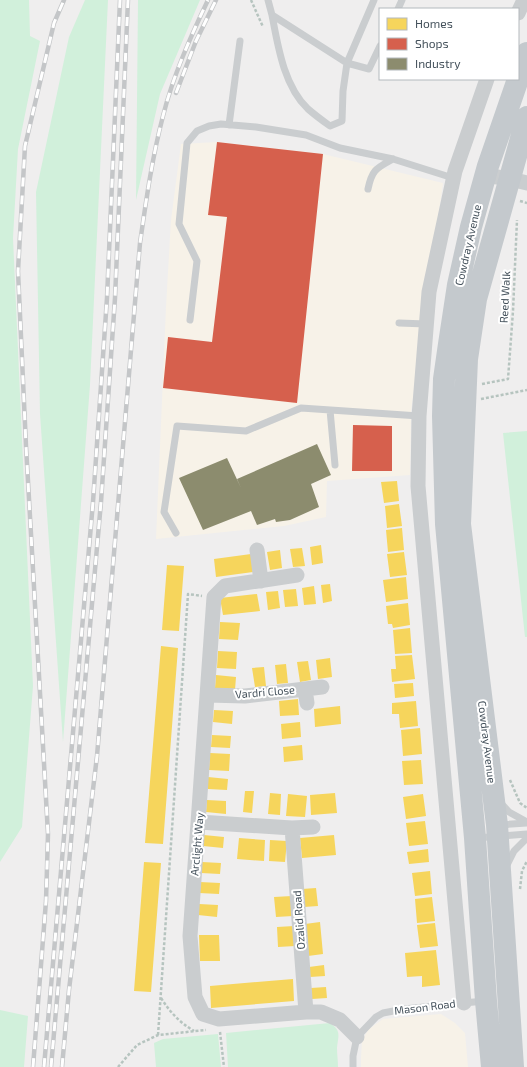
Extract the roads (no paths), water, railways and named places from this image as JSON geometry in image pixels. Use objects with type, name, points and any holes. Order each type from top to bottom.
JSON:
[{"type":"main road","name":"Cowdray Avenue","points":[[519,75],[527,53]]},
{"type":"main road","name":"Cowdray Avenue","points":[[513,1067],[494,796],[460,524],[454,417],[444,380],[458,285],[471,227],[485,175],[504,115],[517,80]]},
{"type":"main road","name":"Cowdray Avenue","points":[[492,1067],[475,838],[446,524],[454,417],[467,359],[476,299],[520,182],[527,117]]},
{"type":"main road","points":[[486,1001],[509,999]]},
{"type":"street","points":[[519,11],[524,0]]},
{"type":"street","points":[[464,1003],[418,486],[419,416],[429,292],[453,178],[487,80]]},
{"type":"street","points":[[485,175],[520,182]]},
{"type":"street","points":[[419,416],[454,417]]},
{"type":"street","points":[[257,550],[261,581],[297,575]]},
{"type":"street","name":"Arclight Way","points":[[261,581],[225,586],[214,597],[190,936],[194,998],[203,1014],[219,1020],[306,1012]]},
{"type":"street","name":"Vardri Close","points":[[207,695],[306,696],[322,687]]},
{"type":"street","points":[[199,822],[292,828],[313,826]]},
{"type":"street","name":"Ozalid Road","points":[[292,828],[306,1012]]},
{"type":"street","points":[[306,1012],[321,1012],[331,1015],[340,1020],[357,1037]]},
{"type":"lane","points":[[268,0],[282,63],[294,90],[307,108],[330,126],[342,121],[343,91],[347,63],[374,0]]},
{"type":"lane","points":[[272,15],[347,63],[369,69],[379,48]]},
{"type":"lane","points":[[229,125],[240,41]]},
{"type":"lane","points":[[190,320],[197,261],[179,224],[187,144],[197,132],[209,126],[220,124],[256,127],[306,135],[340,148],[393,159],[453,178]]},
{"type":"lane","points":[[368,188],[371,176],[376,168],[393,159]]},
{"type":"lane","points":[[399,323],[426,324]]},
{"type":"lane","points":[[176,532],[164,512],[177,426],[246,431],[301,408],[419,416]]},
{"type":"lane","points":[[330,410],[335,465]]},
{"type":"lane","points":[[494,796],[509,812],[527,823]]},
{"type":"lane","points":[[475,838],[497,830],[527,823]]},
{"type":"lane","points":[[475,838],[497,830],[527,834]]},
{"type":"lane","points":[[500,874],[509,864],[514,851],[527,838]]},
{"type":"lane","name":"Mason Road","points":[[353,1067],[352,1056],[357,1037],[376,1017],[383,1013],[404,1009],[486,1001]]},
{"type":"railway","points":[[33,1067],[46,901],[48,834],[26,446],[18,271],[25,146],[54,23],[64,0]]},
{"type":"railway","points":[[44,1067],[93,502],[107,298],[120,0]]},
{"type":"railway","points":[[51,1067],[101,502],[115,298],[128,0]]},
{"type":"railway","points":[[62,1067],[69,990],[97,756],[140,243],[152,164],[167,101],[182,57],[208,0]]},
{"type":"railway","points":[[176,93],[196,41],[216,0]]}]
